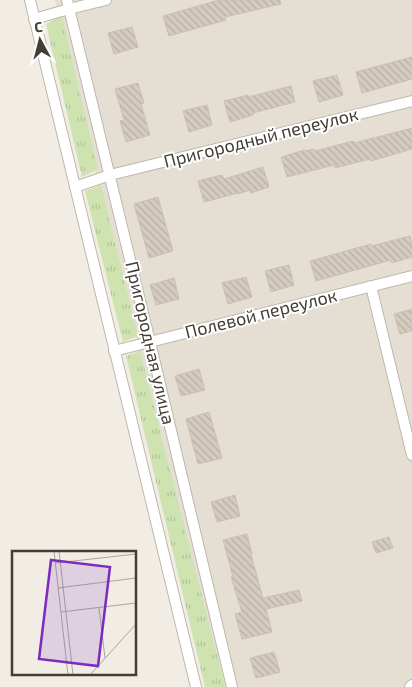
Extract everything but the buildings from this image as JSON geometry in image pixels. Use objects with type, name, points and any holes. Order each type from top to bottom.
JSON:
[{"type":"street","points":[[30,0],[196,687]]},
{"type":"street","points":[[34,19],[68,4],[106,0]]},
{"type":"street","name":"Пригородная улица","points":[[68,4],[232,687]]},
{"type":"street","name":"Пригородный переулок","points":[[75,187],[110,175],[412,101]]},
{"type":"street","name":"Полевой переулок","points":[[114,351],[412,276]]},
{"type":"street","points":[[371,286],[412,455]]},
{"type":"shaded area","points":[[55,0],[412,0],[412,687],[218,687]]},
{"type":"green space","points":[[62,16],[98,169],[82,177],[46,24]]},
{"type":"green space","points":[[101,185],[138,336],[123,342],[85,191]]},
{"type":"green space","points":[[140,351],[225,687],[205,687],[126,356]]}]
